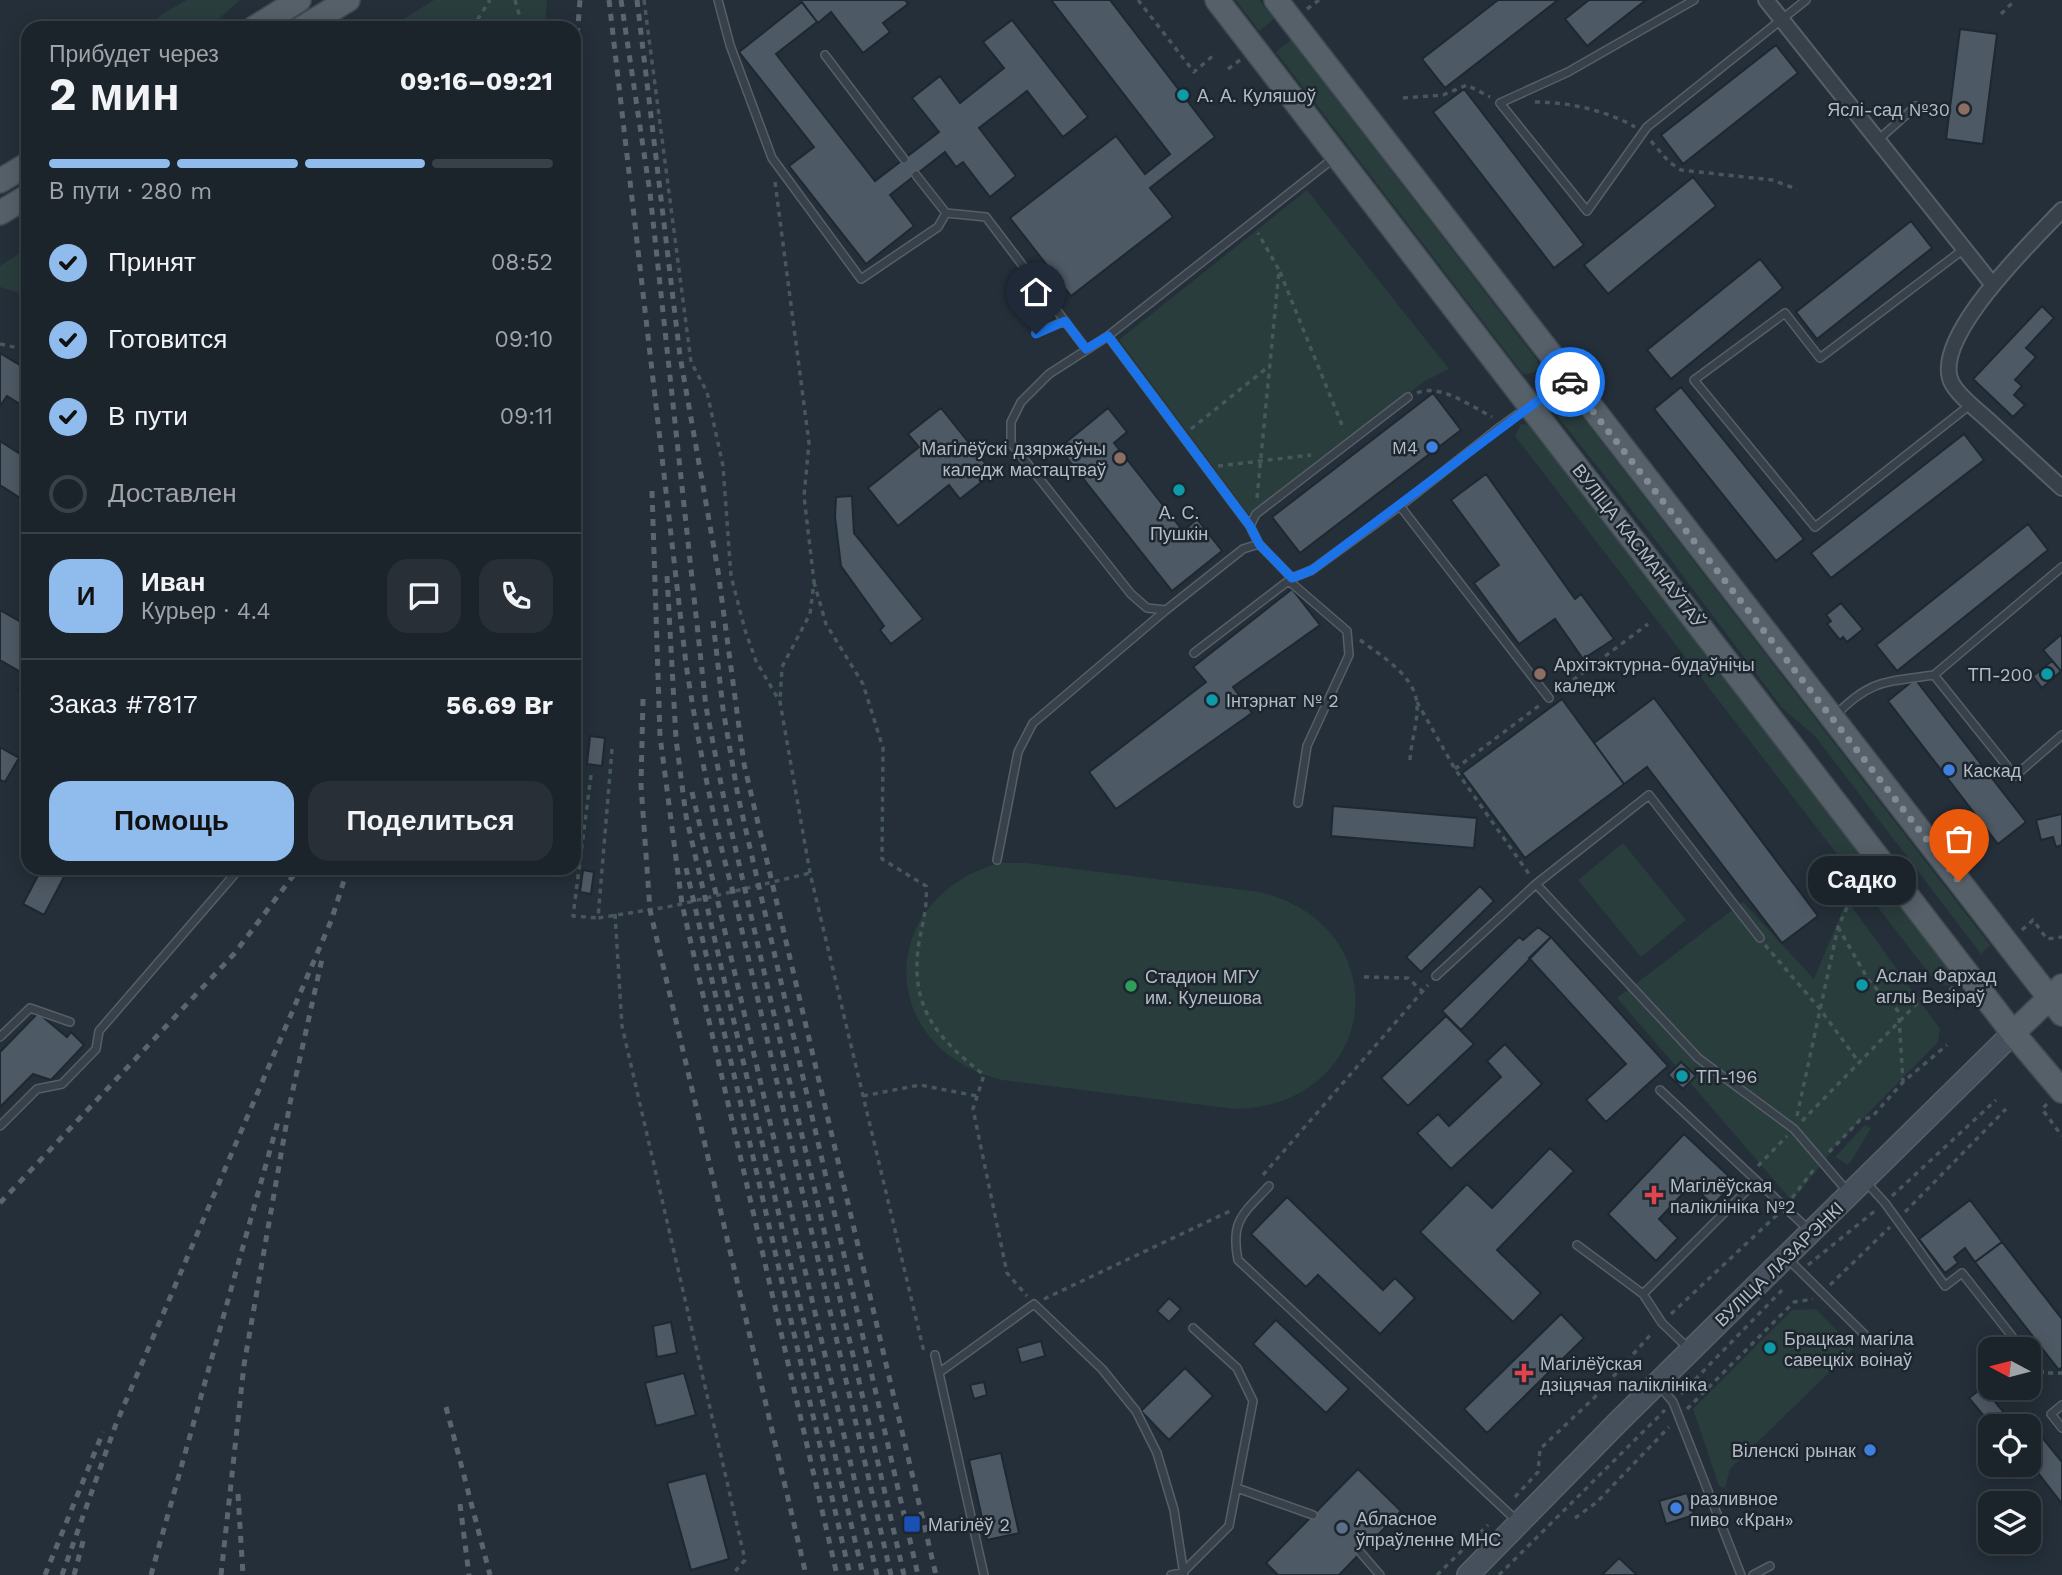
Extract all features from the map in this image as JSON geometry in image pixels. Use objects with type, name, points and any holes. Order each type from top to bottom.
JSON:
[{"type":"main road","points":[[265,21],[299,0]]},
{"type":"main road","points":[[314,21],[348,0]]},
{"type":"main road","name":"ВУЛІЦА КАСМАНАЎТАЎ","points":[[1217,0],[2013,1033],[2062,1091]]},
{"type":"main road","points":[[1276,0],[1832,719],[2058,999]]},
{"type":"main road","points":[[0,181],[21,168]]},
{"type":"main road","points":[[0,213],[21,200]]},
{"type":"main road","name":"ВУЛІЦА ЛАЗАРЭНКІ","points":[[1468,1575],[1512,1516],[1657,1384],[1690,1350],[1793,1264],[1811,1232],[2013,1033],[2058,999]]},
{"type":"street","points":[[1766,0],[1993,285]]},
{"type":"street","points":[[2062,210],[1993,285],[1952,347],[1948,366],[1952,384],[2062,488]]},
{"type":"lane","points":[[718,0],[730,45],[772,158],[861,279],[938,227],[946,213]]},
{"type":"lane","points":[[1694,0],[1568,72],[1500,103],[1587,211],[1647,127],[1806,0]]},
{"type":"lane","points":[[825,55],[904,159]]},
{"type":"lane","points":[[1878,140],[1916,106]]},
{"type":"lane","points":[[1166,610],[1147,608],[1131,594],[1011,443],[1011,422],[1021,402],[1049,374],[1108,336],[1337,156]]},
{"type":"lane","points":[[916,174],[946,213],[986,217],[1086,349]]},
{"type":"lane","points":[[1964,249],[1820,358],[1785,313],[1694,380],[1815,527],[1971,404]]},
{"type":"lane","points":[[1036,334],[1065,321]]},
{"type":"lane","points":[[1108,336],[1250,526],[1259,544],[1291,580],[1347,631],[1349,655],[1307,746],[1298,803]]},
{"type":"lane","points":[[1194,653],[1291,580],[1312,570],[1400,506],[1567,379]]},
{"type":"lane","points":[[1250,526],[1255,514],[1341,451],[1408,397]]},
{"type":"lane","points":[[1400,506],[1549,698]]},
{"type":"lane","points":[[997,860],[1018,752],[1033,723],[1166,610],[1244,549],[1259,544]]},
{"type":"lane","points":[[1832,719],[1860,691],[1880,683],[1934,675],[2062,567]]},
{"type":"lane","points":[[1934,675],[2015,776],[2062,735]]},
{"type":"lane","points":[[1436,976],[1536,884],[1648,795],[1760,938]]},
{"type":"lane","points":[[0,1126],[37,1088],[62,1084],[96,1049],[99,1031],[234,875]]},
{"type":"lane","points":[[1536,884],[1698,1058],[1794,1129],[1821,1160],[1857,1188],[1885,1203],[1945,1286],[1962,1273],[2013,1337]]},
{"type":"lane","points":[[0,1037],[30,1008],[70,1022]]},
{"type":"lane","points":[[1660,1090],[1811,1232]]},
{"type":"lane","points":[[1643,1294],[1756,1181]]},
{"type":"lane","points":[[1269,1186],[1237,1220],[1234,1239],[1238,1259],[1512,1516]]},
{"type":"lane","points":[[1577,1245],[1643,1294],[1662,1323],[1690,1350]]},
{"type":"lane","points":[[1793,1264],[1867,1337]]},
{"type":"lane","points":[[940,1372],[1034,1304],[1102,1369],[1136,1411],[1157,1453],[1174,1510],[1183,1574]]},
{"type":"lane","points":[[1171,1575],[1183,1574],[1229,1526],[1254,1401],[1237,1368],[1193,1328]]},
{"type":"lane","points":[[935,1355],[984,1575]]},
{"type":"lane","points":[[1657,1384],[1673,1402],[1741,1575]]},
{"type":"lane","points":[[2062,1405],[2051,1414],[2062,1428]]},
{"type":"lane","points":[[1237,1488],[1314,1515]]},
{"type":"lane","points":[[1360,1553],[1380,1575]]},
{"type":"lane","points":[[1753,1575],[1770,1566]]},
{"type":"path","points":[[476,21],[490,0]]},
{"type":"path","points":[[514,0],[521,21]]},
{"type":"path","points":[[644,0],[691,362],[707,392],[723,466],[731,576],[756,661],[780,702]]},
{"type":"path","points":[[1138,0],[1194,72],[1216,54]]},
{"type":"path","points":[[1300,15],[1319,0]]},
{"type":"path","points":[[2001,14],[2015,0]]},
{"type":"path","points":[[1228,69],[1242,58]]},
{"type":"path","points":[[1403,98],[1443,95],[1467,85],[1500,103]]},
{"type":"path","points":[[772,158],[809,443],[804,496],[814,582],[826,624],[863,684],[883,748],[883,859],[926,886],[928,906],[918,950],[919,1000],[946,1045],[984,1075],[973,1109],[1007,1273],[1034,1304],[1225,1216],[1233,1208]]},
{"type":"path","points":[[1252,222],[1279,270],[1350,443]]},
{"type":"path","points":[[1255,514],[1279,270]]},
{"type":"path","points":[[0,344],[21,348]]},
{"type":"path","points":[[1182,436],[1268,367]]},
{"type":"path","points":[[1408,397],[1426,389],[1442,393],[1492,417]]},
{"type":"path","points":[[1206,468],[1341,451]]},
{"type":"path","points":[[814,582],[810,614],[782,667],[780,702],[810,873],[925,1357]]},
{"type":"path","points":[[1347,631],[1405,677],[1455,769],[1536,884]]},
{"type":"path","points":[[1410,760],[1417,702]]},
{"type":"path","points":[[598,918],[612,749]]},
{"type":"path","points":[[581,853],[591,775]]},
{"type":"path","points":[[578,875],[573,916],[598,918],[673,906],[810,873]]},
{"type":"path","points":[[1794,1129],[1838,927],[1853,895]]},
{"type":"path","points":[[615,914],[622,1026],[745,1560],[732,1575]]},
{"type":"path","points":[[2020,932],[2033,920],[2047,939],[2062,937]]},
{"type":"path","points":[[1838,927],[1869,981],[1900,1016],[1903,1082]]},
{"type":"path","points":[[1760,938],[1820,1009],[1858,1061]]},
{"type":"path","points":[[1257,1182],[1436,976]]},
{"type":"path","points":[[1363,977],[1408,978],[1422,991]]},
{"type":"path","points":[[1935,1004],[1954,986]]},
{"type":"path","points":[[1749,1175],[1900,1016],[1927,993]]},
{"type":"path","points":[[1437,1575],[1512,1516],[1538,1472],[1540,1449],[1594,1398],[1662,1323],[1786,1207],[1821,1160],[1860,1120],[1872,1117],[1903,1082],[1947,1045]]},
{"type":"path","points":[[863,1096],[920,1085],[977,1096]]},
{"type":"path","points":[[1499,1575],[1673,1402],[1793,1264],[1885,1203],[1996,1100]]},
{"type":"path","points":[[1575,1518],[1597,1502],[1794,1302],[1816,1298],[1822,1293],[2006,1109]]},
{"type":"path","points":[[2042,1109],[2062,1136]]},
{"type":"green space","points":[[187,0],[240,0],[217,21],[155,21]]},
{"type":"green space","points":[[434,0],[547,0],[546,21],[400,21]]},
{"type":"green space","points":[[1236,0],[1259,0],[1274,19],[1259,31]]},
{"type":"green space","points":[[1291,40],[1537,360],[1539,368],[1533,373],[1523,374],[1276,52]]},
{"type":"green space","points":[[1307,190],[1449,369],[1425,381],[1249,515],[1119,340]]},
{"type":"green space","points":[[21,252],[21,294],[0,287],[0,266]]},
{"type":"green space","points":[[1573,405],[1990,945],[1981,954],[1815,736],[1782,708],[1668,556],[1558,417],[1560,406]]},
{"type":"green space","points":[[1521,424],[1530,425],[1957,980],[1948,986],[1937,984],[1515,436]]},
{"type":"green space","points":[[1623,843],[1686,920],[1641,957],[1578,880]]},
{"type":"green space","name":"Стадион МГУ им. Кулешова","points":[[999,863],[1027,863],[1260,892],[1305,911],[1336,940],[1352,975],[1355,1012],[1344,1048],[1320,1079],[1283,1100],[1235,1109],[1002,1080],[961,1063],[931,1038],[913,1007],[906,973],[912,939],[929,908],[958,881]]},
{"type":"green space","points":[[1847,900],[1940,1029],[1938,1042],[1835,1147],[1792,1201],[1617,998],[1743,902],[1814,979]]},
{"type":"green space","points":[[1865,1125],[1871,1128],[1848,1165],[1835,1157]]},
{"type":"green space","points":[[1816,1309],[1854,1348],[1730,1469],[1725,1488],[1719,1486],[1693,1409],[1792,1310]]},
{"type":"building","points":[[800,0],[905,0],[908,4],[883,23],[890,32],[863,53],[831,12],[818,23]]},
{"type":"building","points":[[1051,0],[1110,0],[1215,137],[1150,188],[1173,217],[1071,296],[1010,218],[1116,136],[1145,174],[1170,154]]},
{"type":"building","points":[[1498,0],[1558,0],[1445,88],[1422,59]]},
{"type":"building","points":[[1589,0],[1646,0],[1587,46],[1565,19]]},
{"type":"building","points":[[802,2],[817,22],[776,54],[875,181],[939,132],[912,98],[940,76],[960,103],[1004,68],[983,42],[1012,20],[1088,117],[1063,137],[1027,91],[979,128],[1016,176],[990,197],[963,162],[956,167],[945,152],[890,195],[914,226],[866,264],[789,166],[814,147],[739,52]]},
{"type":"building","points":[[1960,29],[1997,34],[1983,144],[1946,139]]},
{"type":"building","points":[[1776,45],[1798,73],[1683,164],[1661,135]]},
{"type":"building","points":[[1464,89],[1584,245],[1554,268],[1433,112]]},
{"type":"building","points":[[1693,177],[1716,206],[1608,294],[1584,265]]},
{"type":"building","points":[[1911,221],[1932,248],[1817,339],[1796,312]]},
{"type":"building","points":[[1760,259],[1783,288],[1671,379],[1647,350]]},
{"type":"building","points":[[2042,306],[2054,318],[2026,348],[2036,357],[2015,380],[2022,386],[2014,395],[2025,405],[2013,417],[1973,379]]},
{"type":"building","points":[[0,353],[21,366],[21,405],[7,396],[0,406]]},
{"type":"building","points":[[1681,387],[1804,539],[1776,561],[1654,409]]},
{"type":"building","points":[[1433,393],[1461,430],[1300,553],[1272,517]]},
{"type":"building","points":[[941,408],[993,473],[960,499],[949,485],[898,526],[868,488],[919,447],[908,434]]},
{"type":"building","points":[[1108,408],[1127,432],[1114,443],[1183,531],[1197,519],[1222,551],[1172,591],[1059,448]]},
{"type":"building","points":[[1964,434],[1984,460],[1831,578],[1811,553]]},
{"type":"building","points":[[0,441],[21,454],[21,498],[0,485]]},
{"type":"building","points":[[1486,474],[1575,599],[1581,594],[1614,639],[1583,659],[1555,619],[1519,644],[1474,583],[1499,565],[1451,500]]},
{"type":"building","points":[[852,496],[854,533],[923,619],[891,644],[880,630],[884,626],[841,566],[835,517],[836,497]]},
{"type":"building","points":[[2028,524],[2048,550],[1897,671],[1876,645]]},
{"type":"building","name":"Інтэрнат № 2","points":[[1292,589],[1320,625],[1233,687],[1252,713],[1116,809],[1089,772],[1206,682],[1193,667]]},
{"type":"building","points":[[1841,603],[1863,629],[1847,642],[1843,637],[1840,640],[1827,624],[1831,621],[1826,615]]},
{"type":"building","points":[[0,610],[21,622],[21,672],[0,660]]},
{"type":"building","points":[[2062,634],[2062,671],[2061,671],[2043,650]]},
{"type":"building","name":"ТП-200","points":[[2052,661],[2061,671],[2042,688],[2033,676]]},
{"type":"building","points":[[1915,679],[2026,822],[1998,844],[1888,701]]},
{"type":"building","points":[[1654,698],[1818,916],[1782,943],[1647,767],[1624,784],[1594,743]]},
{"type":"building","points":[[1562,699],[1624,784],[1525,858],[1462,773]]},
{"type":"building","points":[[590,736],[605,738],[602,766],[587,764]]},
{"type":"building","points":[[0,747],[19,758],[5,782],[0,780]]},
{"type":"building","points":[[1333,806],[1477,818],[1474,848],[1331,836]]},
{"type":"building","points":[[2062,814],[2062,845],[2056,847],[2053,837],[2041,840],[2036,820]]},
{"type":"building","points":[[583,870],[594,872],[591,894],[580,892]]},
{"type":"building","points":[[38,875],[64,877],[44,915],[23,904]]},
{"type":"building","points":[[1480,886],[1494,901],[1421,972],[1406,957]]},
{"type":"building","points":[[1538,927],[1551,937],[1461,1030],[1442,1011],[1519,937],[1523,940]]},
{"type":"building","points":[[1551,937],[1668,1066],[1606,1122],[1586,1100],[1626,1064],[1529,958]]},
{"type":"building","points":[[38,1013],[67,1037],[71,1032],[84,1045],[51,1080],[33,1074],[0,1107],[0,1052]]},
{"type":"building","points":[[1446,1016],[1474,1044],[1408,1106],[1381,1078]]},
{"type":"building","points":[[1505,1044],[1542,1084],[1451,1169],[1417,1133],[1438,1114],[1449,1126],[1501,1077],[1487,1061]]},
{"type":"building","name":"ТП-196","points":[[1681,1062],[1696,1076],[1683,1089],[1668,1075]]},
{"type":"building","name":"Магілёўская паліклініка №2","points":[[1684,1134],[1735,1182],[1713,1205],[1691,1185],[1659,1219],[1678,1238],[1656,1261],[1608,1214]]},
{"type":"building","points":[[1550,1148],[1574,1171],[1497,1250],[1541,1293],[1513,1322],[1420,1232],[1467,1184],[1492,1208]]},
{"type":"building","points":[[1287,1197],[1383,1290],[1395,1278],[1415,1298],[1380,1334],[1318,1275],[1306,1287],[1251,1234]]},
{"type":"building","points":[[1970,1200],[2002,1242],[1975,1262],[1965,1248],[1954,1257],[1958,1263],[1945,1273],[1919,1239]]},
{"type":"building","points":[[2002,1242],[2062,1319],[2062,1367],[2059,1370],[2041,1347],[2041,1337],[2033,1337],[1975,1262]]},
{"type":"building","points":[[1169,1298],[1181,1309],[1169,1322],[1157,1311]]},
{"type":"building","name":"Магілёўская дзіцячая паліклініка","points":[[1561,1314],[1584,1338],[1487,1433],[1464,1409]]},
{"type":"building","points":[[1276,1320],[1349,1389],[1326,1413],[1253,1344]]},
{"type":"building","points":[[671,1322],[677,1353],[657,1357],[653,1326]]},
{"type":"building","points":[[1041,1341],[1045,1356],[1021,1363],[1017,1348]]},
{"type":"building","points":[[1185,1368],[1213,1396],[1169,1440],[1141,1411]]},
{"type":"building","points":[[684,1373],[696,1415],[656,1426],[645,1383]]},
{"type":"building","points":[[984,1382],[987,1395],[974,1399],[970,1385]]},
{"type":"building","points":[[1978,1391],[1978,1400],[1994,1400],[2005,1414],[1982,1414],[1969,1398]]},
{"type":"building","points":[[2041,1436],[2062,1462],[2062,1504],[2041,1477]]},
{"type":"building","name":"Магілёў 2","points":[[1001,1453],[1019,1533],[987,1540],[969,1460]]},
{"type":"building","name":"Абласное ўпраўленне МНС","points":[[1358,1469],[1401,1511],[1339,1575],[1278,1575],[1266,1563]]},
{"type":"building","points":[[706,1473],[729,1559],[691,1570],[667,1483]]},
{"type":"building","name":"разливное пиво «Кран»","points":[[1687,1493],[1694,1515],[1666,1524],[1659,1501]]},
{"type":"building","points":[[1619,1558],[1637,1575],[1602,1575]]},
{"type":"railway","points":[[578,21],[580,0]]},
{"type":"railway","points":[[609,0],[695,722],[718,835],[891,1575]]},
{"type":"railway","points":[[621,0],[650,193],[706,707],[724,799],[904,1575]]},
{"type":"railway","points":[[637,0],[680,356],[718,571],[744,764],[936,1575]]},
{"type":"railway","points":[[652,491],[660,736],[682,904],[837,1575]]},
{"type":"railway","points":[[667,576],[676,739],[686,816],[863,1575]]},
{"type":"railway","points":[[713,621],[723,709],[738,796],[918,1575]]},
{"type":"railway","points":[[643,699],[641,785],[650,910],[806,1575]]},
{"type":"railway","points":[[692,792],[877,1575]]},
{"type":"railway","points":[[686,868],[850,1575]]},
{"type":"railway","points":[[0,1203],[234,954],[294,875]]},
{"type":"railway","points":[[62,1575],[116,1424],[331,921],[346,875]]},
{"type":"railway","points":[[221,1575],[244,1365],[290,1103],[322,959]]},
{"type":"railway","points":[[151,1575],[279,1118]]},
{"type":"railway","points":[[446,1407],[490,1575]]},
{"type":"railway","points":[[45,1575],[103,1432]]},
{"type":"railway","points":[[238,1494],[243,1575]]},
{"type":"railway","points":[[460,1504],[469,1575]]},
{"type":"railway","points":[[74,1575],[84,1538]]},
{"type":"way so far","points":[[1570,382],[1959,881]]},
{"type":"place","name":"А. А. Куляшоў","points":[[1183,95]]},
{"type":"place","name":"Яслі-сад №30","points":[[1964,109]]},
{"type":"place","name":"M4","points":[[1432,447]]},
{"type":"place","name":"Магілёўскі дзяржаўны каледж мастацтваў","points":[[1120,458]]},
{"type":"place","name":"А. С. Пушкін","points":[[1179,490]]},
{"type":"place","name":"Архітэктурна-будаўнічы каледж","points":[[1540,674]]},
{"type":"place","name":"ТП-200","points":[[2047,674]]},
{"type":"place","name":"Інтэрнат № 2","points":[[1212,700]]},
{"type":"place","name":"Каскад","points":[[1949,770]]},
{"type":"place","name":"Садко","points":[[1959,881]]},
{"type":"place","name":"Аслан Фархад аглы Везіраў","points":[[1862,985]]},
{"type":"place","name":"Стадион МГУ им. Кулешова","points":[[1131,986]]},
{"type":"place","name":"ТП-196","points":[[1682,1076]]},
{"type":"place","name":"Магілёўская паліклініка №2","points":[[1654,1195]]},
{"type":"place","name":"Брацкая магіла савецкіх воінаў","points":[[1770,1348]]},
{"type":"place","name":"Магілёўская дзіцячая паліклініка","points":[[1524,1373]]},
{"type":"place","name":"Віленскі рынак","points":[[1870,1450]]},
{"type":"place","name":"разливное пиво «Кран»","points":[[1676,1508]]},
{"type":"place","name":"Магілёў 2","points":[[912,1524]]},
{"type":"place","name":"Абласное ўпраўленне МНС","points":[[1342,1528]]},
{"type":"route","points":[[1036,334],[1065,321],[1086,349],[1108,336],[1250,526],[1259,544],[1292,578],[1312,570],[1400,506],[1500,427],[1567,379],[1570,382]]}]
